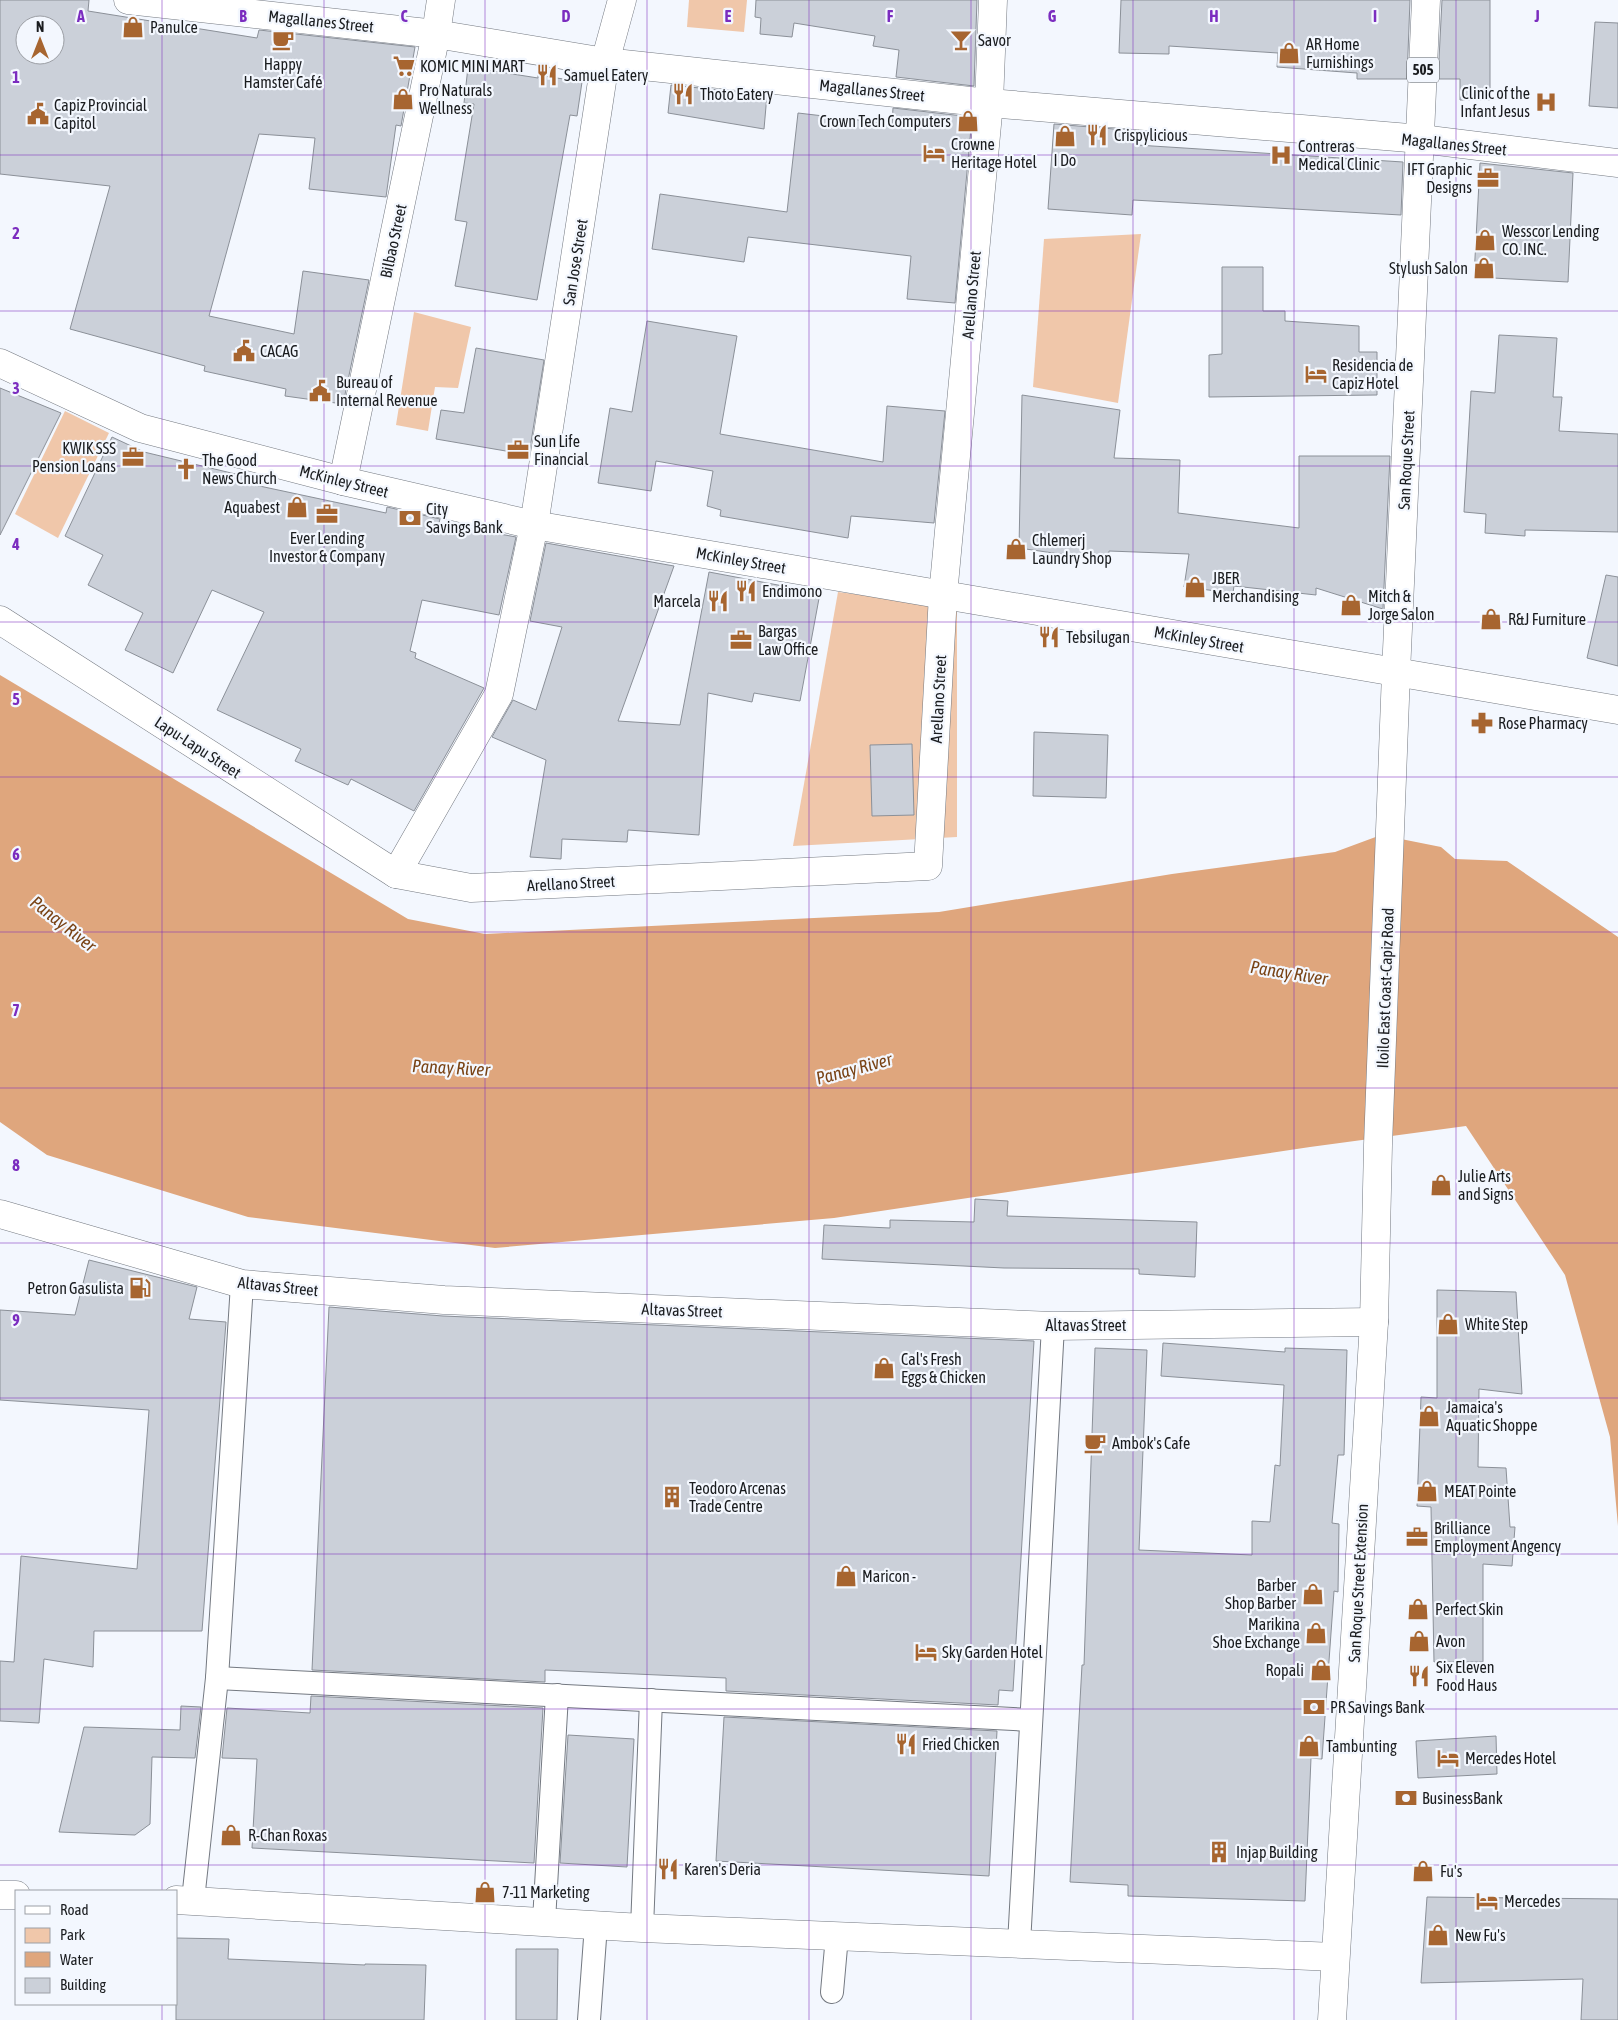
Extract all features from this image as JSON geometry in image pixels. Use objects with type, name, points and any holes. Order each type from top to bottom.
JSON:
[{"type":"street","name":"Magallanes Street","points":[[128,0],[436,34],[605,62],[989,103],[1421,139],[1618,163]]},
{"type":"street","name":"Bilbao Street","points":[[343,481],[436,34],[441,0]]},
{"type":"street","name":"San Jose Street","points":[[396,874],[499,694],[534,525],[605,62],[622,0]]},
{"type":"street","name":"Arellano Street","points":[[396,874],[471,888],[928,866],[944,595],[989,103],[993,0]]},
{"type":"street","name":"San Roque Street","points":[[1391,830],[1396,673],[1426,0]]},
{"type":"street","name":"McKinley Street","points":[[0,363],[140,428],[343,481],[534,525],[1618,710]]},
{"type":"street","name":"Lapu-Lapu Street","points":[[0,620],[396,874]]},
{"type":"street","name":"Iloilo East Coast-Capiz Road","points":[[1378,1145],[1391,830]]},
{"type":"street","name":"San Roque Street Extension","points":[[1332,2020],[1374,1322],[1378,1145]]},
{"type":"street","name":"Altavas Street","points":[[0,1214],[242,1284],[444,1300],[1053,1326],[1374,1322]]},
{"type":"street","points":[[0,1895],[15,1895]]},
{"type":"street","points":[[185,1900],[642,1928],[1335,1957]]},
{"type":"lane","points":[[185,1900],[217,1678],[242,1284]]},
{"type":"lane","points":[[1019,1944],[1053,1326]]},
{"type":"lane","points":[[217,1678],[1031,1720]]},
{"type":"lane","points":[[544,1921],[557,1695]]},
{"type":"lane","points":[[642,1928],[651,1700]]},
{"type":"lane","points":[[590,2020],[596,1925]]},
{"type":"lane","points":[[832,1992],[837,1936]]},
{"type":"green space","points":[[689,0],[747,0],[744,32],[687,27]]},
{"type":"green space","points":[[1141,234],[1118,403],[1033,387],[1044,239]]},
{"type":"green space","points":[[414,312],[471,327],[458,388],[435,387],[428,431],[396,425]]},
{"type":"green space","points":[[65,411],[109,433],[58,538],[15,514]]},
{"type":"green space","points":[[838,592],[957,607],[957,837],[793,846]]},
{"type":"water","name":"Panay River","points":[[0,675],[408,919],[485,934],[939,912],[1172,874],[1335,852],[1381,835],[1441,847],[1455,859],[1507,861],[1618,937],[1618,1526],[1610,1437],[1565,1275],[1466,1126],[1310,1147],[834,1218],[495,1248],[248,1217],[47,1155],[0,1122]]},
{"type":"building","points":[[0,0],[89,0],[88,11],[257,38],[259,30],[415,47],[401,126],[396,125],[386,197],[309,189],[315,138],[259,134],[209,316],[294,334],[303,271],[369,280],[343,404],[285,396],[286,389],[204,371],[205,366],[70,329],[110,186],[0,174]]},
{"type":"building","points":[[756,0],[977,0],[974,86],[896,77],[899,50],[873,46],[875,36],[794,23],[792,37],[760,34],[761,18],[755,17]]},
{"type":"building","points":[[1121,0],[1410,0],[1407,79],[1357,79],[1357,73],[1277,67],[1278,53],[1169,46],[1169,54],[1119,53]]},
{"type":"building","points":[[1442,0],[1490,0],[1490,100],[1460,100],[1460,79],[1438,79]]},
{"type":"building","points":[[1595,22],[1618,23],[1618,108],[1589,106]]},
{"type":"building","points":[[468,67],[538,78],[538,75],[582,82],[577,116],[570,115],[537,300],[455,286],[467,222],[455,220],[474,104],[464,103]]},
{"type":"building","points":[[671,85],[767,95],[764,129],[668,113]]},
{"type":"building","points":[[893,108],[972,117],[955,303],[907,299],[911,256],[748,237],[744,262],[652,249],[660,194],[787,212],[798,113],[892,124]]},
{"type":"building","points":[[1054,124],[1138,131],[1137,145],[1403,162],[1401,215],[1133,200],[1132,215],[1048,209]]},
{"type":"building","points":[[1480,163],[1573,173],[1568,282],[1474,277]]},
{"type":"building","points":[[1222,267],[1263,267],[1263,311],[1285,311],[1285,321],[1359,326],[1359,352],[1377,352],[1377,395],[1209,397],[1209,355],[1222,354]]},
{"type":"building","points":[[647,321],[737,336],[720,434],[883,462],[887,406],[945,411],[934,523],[851,516],[848,538],[720,516],[721,510],[707,506],[713,471],[656,461],[651,491],[598,483],[610,408],[632,412]]},
{"type":"building","points":[[1499,335],[1557,338],[1553,397],[1562,397],[1559,431],[1618,434],[1618,532],[1525,530],[1525,536],[1485,533],[1486,514],[1464,512],[1471,391],[1495,393]]},
{"type":"building","points":[[476,348],[544,360],[529,455],[436,439],[441,410],[464,413]]},
{"type":"building","points":[[0,388],[61,413],[0,535]]},
{"type":"building","points":[[1022,395],[1120,410],[1114,458],[1180,460],[1178,513],[1299,528],[1299,456],[1390,456],[1383,609],[1316,588],[1316,595],[1234,586],[1233,593],[1184,587],[1189,554],[1109,551],[1108,561],[1019,548]]},
{"type":"building","points":[[112,437],[144,452],[252,478],[250,484],[386,513],[387,507],[440,519],[439,523],[516,537],[499,615],[422,600],[410,651],[416,653],[415,658],[484,688],[414,811],[351,779],[348,785],[295,761],[301,749],[217,710],[264,612],[212,590],[173,673],[125,650],[143,613],[88,585],[103,555],[65,536]]},
{"type":"building","points":[[546,543],[674,566],[618,721],[680,725],[709,572],[820,593],[800,701],[754,693],[752,702],[708,693],[699,835],[628,830],[627,842],[562,839],[561,859],[530,857],[546,760],[492,737],[513,700],[536,710],[562,627],[530,621]]},
{"type":"building","points":[[1606,575],[1618,577],[1618,666],[1587,658]]},
{"type":"building","points":[[1034,732],[1108,735],[1106,798],[1033,796]]},
{"type":"building","points":[[912,744],[914,815],[872,816],[870,745]]},
{"type":"building","points":[[975,1199],[1008,1201],[1007,1216],[1197,1222],[1195,1277],[1139,1274],[1139,1269],[1004,1268],[822,1259],[824,1225],[890,1228],[890,1220],[974,1222]]},
{"type":"building","points":[[89,1260],[197,1287],[189,1319],[226,1322],[202,1631],[94,1631],[93,1667],[44,1659],[39,1723],[0,1721],[0,1661],[14,1662],[21,1556],[137,1569],[149,1410],[0,1400],[0,1310],[75,1315]]},
{"type":"building","points":[[1437,1290],[1516,1292],[1522,1394],[1479,1389],[1478,1467],[1506,1468],[1510,1527],[1515,1527],[1512,1566],[1483,1564],[1483,1662],[1434,1662],[1431,1507],[1417,1506],[1421,1397],[1437,1398]]},
{"type":"building","name":"Teodoro Arcenas Trade Centre","points":[[329,1307],[443,1316],[1034,1341],[1013,1691],[999,1690],[998,1705],[726,1691],[726,1678],[545,1670],[545,1682],[312,1670]]},
{"type":"building","points":[[1163,1343],[1285,1352],[1285,1348],[1347,1350],[1344,1455],[1338,1455],[1332,1523],[1339,1524],[1338,1592],[1334,1591],[1322,1759],[1311,1758],[1305,1901],[1128,1896],[1128,1885],[1070,1882],[1082,1665],[1084,1665],[1095,1348],[1147,1350],[1139,1550],[1252,1555],[1252,1521],[1270,1522],[1275,1465],[1280,1466],[1284,1385],[1161,1376]]},
{"type":"building","points":[[311,1696],[543,1708],[534,1863],[252,1848],[257,1759],[222,1758],[227,1708],[310,1713]]},
{"type":"building","points":[[181,1706],[201,1707],[195,1758],[152,1757],[150,1824],[135,1835],[59,1832],[84,1727],[180,1730]]},
{"type":"building","points":[[724,1717],[997,1731],[989,1876],[716,1861]]},
{"type":"building","points":[[568,1735],[634,1739],[627,1867],[560,1863]]},
{"type":"building","points":[[1496,1736],[1497,1774],[1418,1778],[1416,1741]]},
{"type":"building","points":[[1427,1897],[1618,1899],[1618,2020],[1581,2020],[1583,1979],[1421,1983]]},
{"type":"building","points":[[178,1938],[229,1939],[228,1959],[365,1965],[426,1965],[424,2020],[176,2020],[176,2005],[178,2005]]},
{"type":"building","points":[[516,1949],[558,1949],[557,2020],[516,2020]]},
{"type":"place","name":"Panulce","points":[[133,27]]},
{"type":"place","name":"Happy Hamster Café","points":[[283,40]]},
{"type":"place","name":"Savor","points":[[961,40]]},
{"type":"place","name":"AR Home Furnishings","points":[[1289,53]]},
{"type":"place","name":"KOMIC MINI MART","points":[[404,66]]},
{"type":"place","name":"Samuel Eatery","points":[[547,75]]},
{"type":"place","name":"Thoto Eatery","points":[[683,94]]},
{"type":"place","name":"Pro Naturals Wellness","points":[[403,99]]},
{"type":"place","name":"Clinic of the Infant Jesus","points":[[1546,102]]},
{"type":"place","name":"Capiz Provincial Capitol","points":[[38,114]]},
{"type":"place","name":"Crown Tech Computers","points":[[968,121]]},
{"type":"place","name":"Crispylicious","points":[[1097,135]]},
{"type":"place","name":"I Do","points":[[1065,136]]},
{"type":"place","name":"Crowne Heritage Hotel","points":[[934,153]]},
{"type":"place","name":"Contreras Medical Clinic","points":[[1281,155]]},
{"type":"place","name":"IFT Graphic Designs","points":[[1488,178]]},
{"type":"place","name":"Wesscor Lending CO. INC.","points":[[1485,240]]},
{"type":"place","name":"Stylush Salon","points":[[1484,268]]},
{"type":"place","name":"CACAG","points":[[244,351]]},
{"type":"place","name":"Residencia de Capiz Hotel","points":[[1316,374]]},
{"type":"place","name":"Bureau of Internal Revenue","points":[[320,391]]},
{"type":"place","name":"Sun Life Financial","points":[[518,450]]},
{"type":"place","name":"KWIK SSS Pension Loans","points":[[133,457]]},
{"type":"place","name":"The Good News Church","points":[[186,469]]},
{"type":"place","name":"Aquabest","points":[[297,507]]},
{"type":"place","name":"Ever Lending Investor & Company","points":[[327,514]]},
{"type":"place","name":"City Savings Bank","points":[[410,518]]},
{"type":"place","name":"Chlemerj Laundry Shop","points":[[1016,549]]},
{"type":"place","name":"JBER Merchandising","points":[[1195,587]]},
{"type":"place","name":"Endimono","points":[[746,591]]},
{"type":"place","name":"Marcela","points":[[718,601]]},
{"type":"place","name":"Mitch & Jorge Salon","points":[[1351,605]]},
{"type":"place","name":"R&J Furniture","points":[[1491,619]]},
{"type":"place","name":"Tebsilugan","points":[[1049,637]]},
{"type":"place","name":"Bargas Law Office","points":[[741,640]]},
{"type":"place","name":"Rose Pharmacy","points":[[1482,723]]},
{"type":"place","name":"Julie Arts and Signs","points":[[1441,1185]]},
{"type":"place","name":"Petron Gasulista","points":[[140,1288]]},
{"type":"place","name":"White Step","points":[[1448,1324]]},
{"type":"place","name":"Cal's Fresh Eggs & Chicken","points":[[884,1368]]},
{"type":"place","name":"Jamaica's Aquatic Shoppe","points":[[1429,1416]]},
{"type":"place","name":"Ambok's Cafe","points":[[1095,1443]]},
{"type":"place","name":"MEAT Pointe","points":[[1427,1491]]},
{"type":"place","name":"Teodoro Arcenas Trade Centre","points":[[672,1497]]},
{"type":"place","name":"Brilliance Employment Angency","points":[[1417,1537]]},
{"type":"place","name":"Maricon -","points":[[846,1576]]},
{"type":"place","name":"Barber Shop Barber","points":[[1313,1594]]},
{"type":"place","name":"Perfect Skin","points":[[1418,1609]]},
{"type":"place","name":"Marikina Shoe Exchange","points":[[1316,1633]]},
{"type":"place","name":"Avon","points":[[1419,1641]]},
{"type":"place","name":"Sky Garden Hotel","points":[[926,1652]]},
{"type":"place","name":"Ropali","points":[[1321,1670]]},
{"type":"place","name":"Six Eleven Food Haus","points":[[1419,1676]]},
{"type":"place","name":"PR Savings Bank","points":[[1314,1707]]},
{"type":"place","name":"Fried Chicken","points":[[906,1744]]},
{"type":"place","name":"Tambunting","points":[[1309,1746]]},
{"type":"place","name":"Mercedes Hotel","points":[[1448,1758]]},
{"type":"place","name":"BusinessBank","points":[[1406,1798]]},
{"type":"place","name":"R-Chan Roxas","points":[[231,1835]]},
{"type":"place","name":"Injap Building","points":[[1219,1852]]},
{"type":"place","name":"Karen's Deria","points":[[668,1869]]},
{"type":"place","name":"Fu's","points":[[1423,1871]]},
{"type":"place","name":"7-11 Marketing","points":[[485,1892]]},
{"type":"place","name":"Mercedes","points":[[1487,1901]]},
{"type":"place","name":"New Fu's","points":[[1438,1935]]}]
